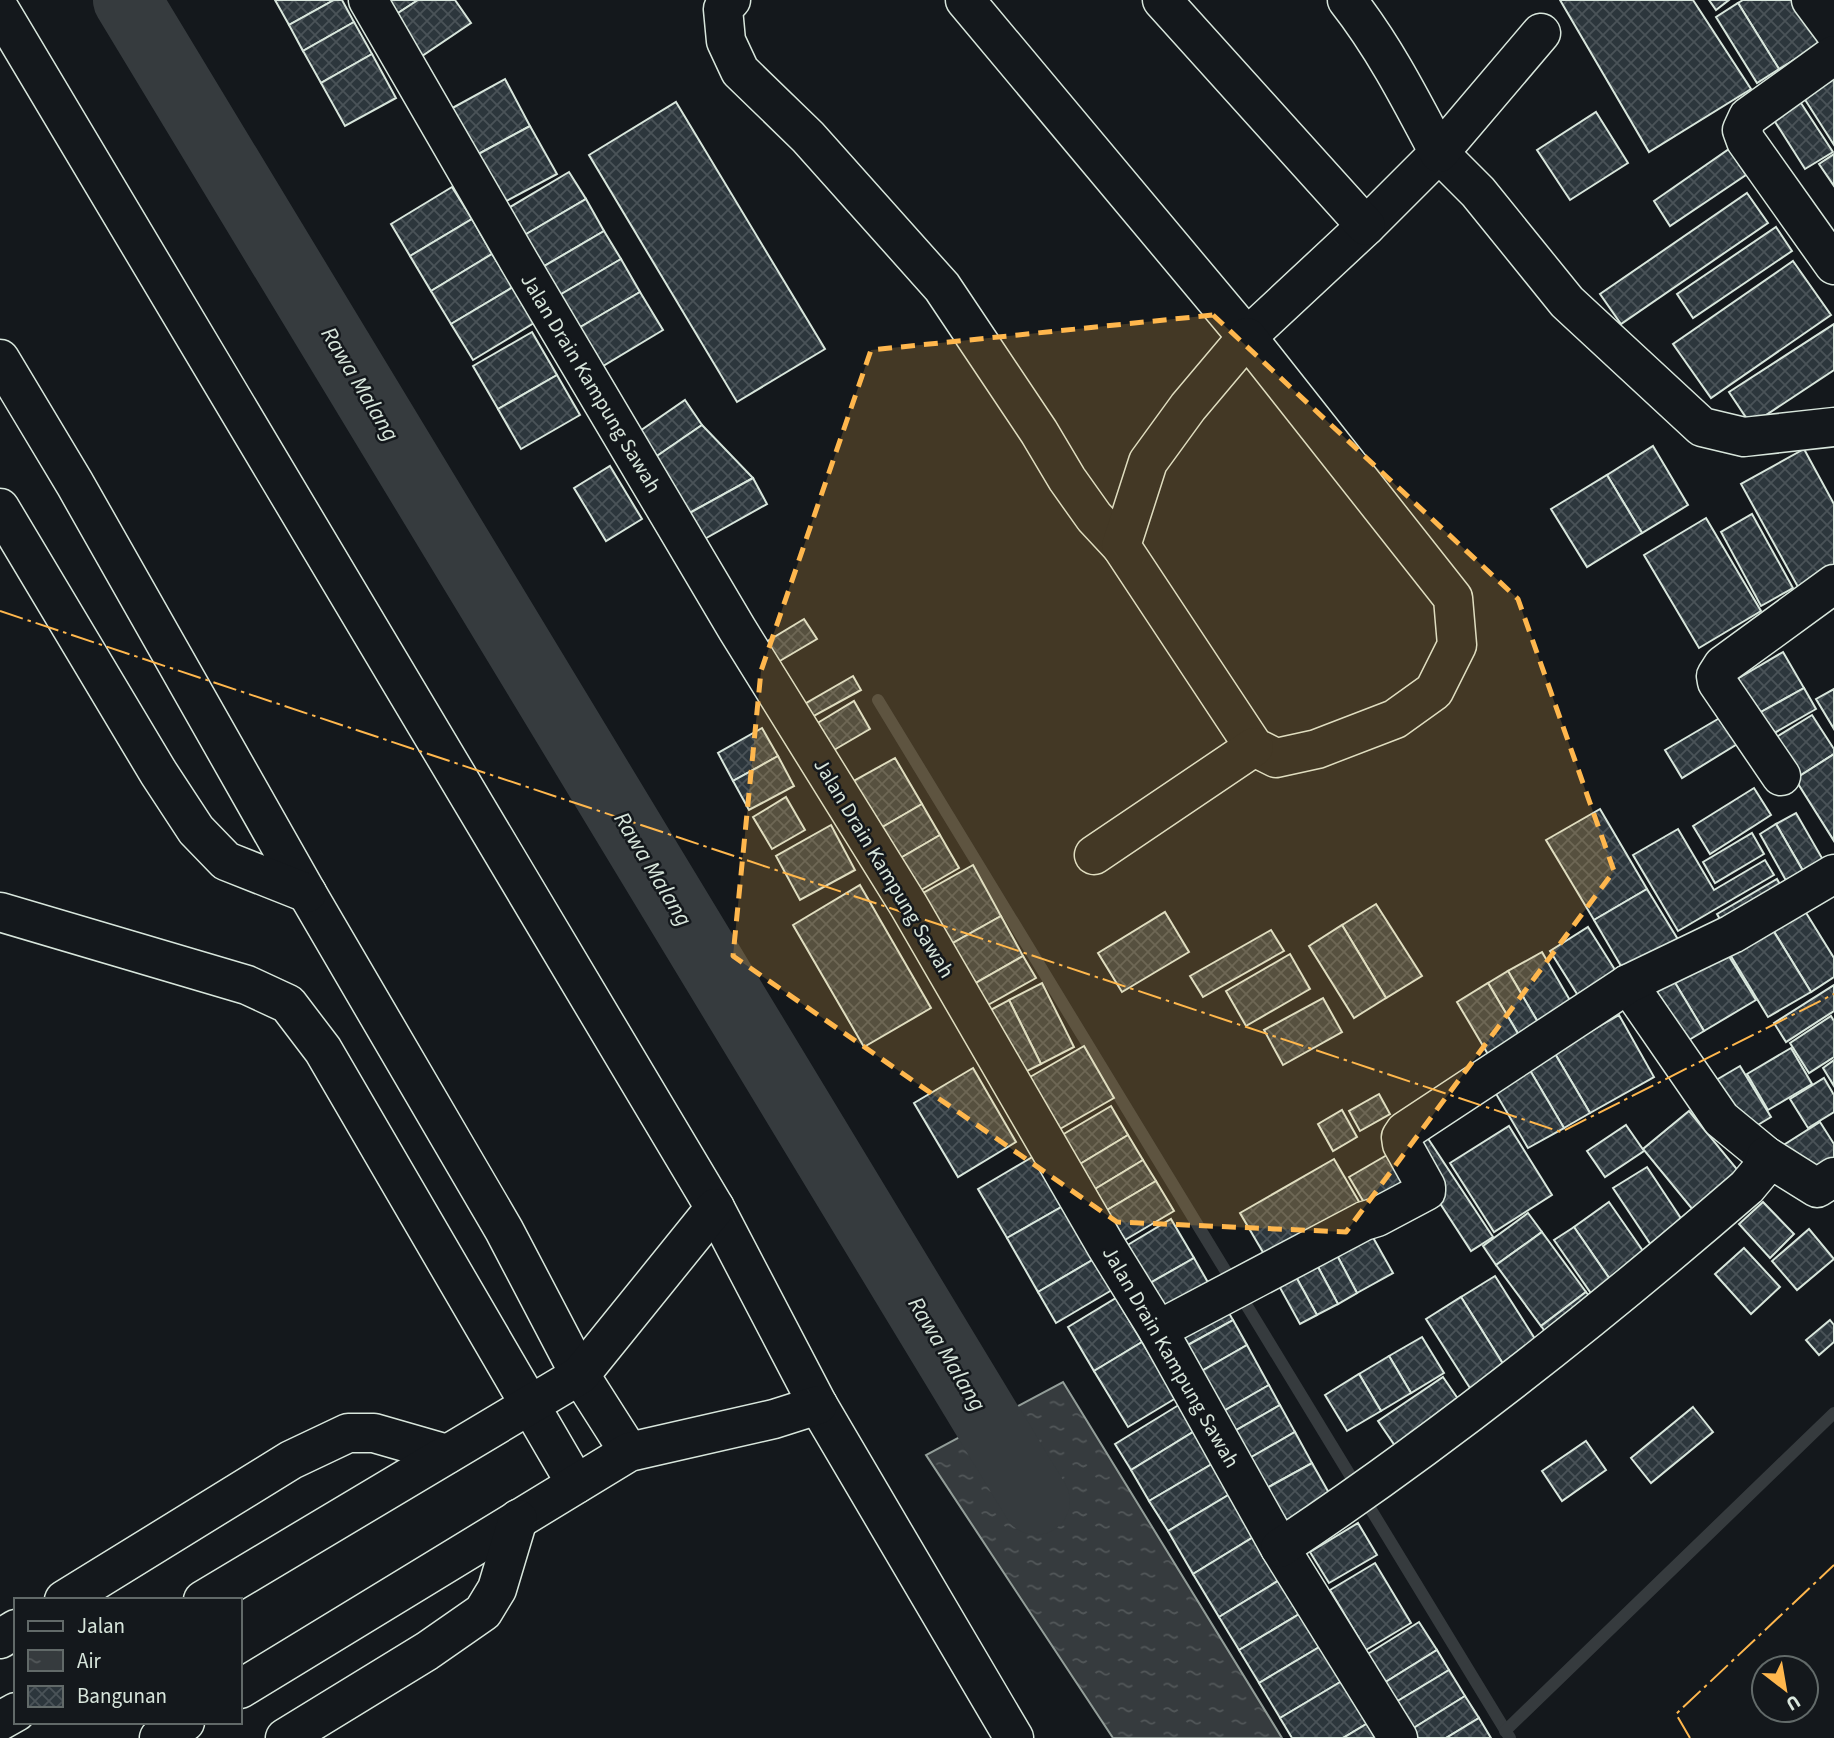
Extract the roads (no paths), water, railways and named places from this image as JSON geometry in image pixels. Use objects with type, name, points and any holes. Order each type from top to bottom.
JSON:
[{"type":"street","name":"Jalan Drain Kampung Sawah","points":[[369,0],[513,251],[737,629],[909,906],[1106,1246],[1158,1330],[1280,1548],[1398,1738]]},
{"type":"street","points":[[731,0],[723,9],[726,41],[740,71],[808,138],[942,287],[1087,508],[1121,546],[1254,747],[1276,758],[1317,749],[1395,719],[1434,691],[1457,645],[1453,598],[1247,337],[965,0]]},
{"type":"street","points":[[1162,0],[1366,226]]},
{"type":"street","points":[[1347,0],[1403,85],[1439,153],[1478,191],[1567,302],[1702,427],[1744,437],[1834,428]]},
{"type":"street","points":[[1811,0],[1834,32]]},
{"type":"street","points":[[0,10],[715,1208],[818,1405],[1014,1738]]},
{"type":"street","points":[[1121,546],[1148,462],[1188,407],[1247,337],[1366,226],[1439,153],[1541,33]]},
{"type":"street","points":[[1834,55],[1748,117],[1742,130],[1746,141],[1834,265]]},
{"type":"street","points":[[0,359],[75,484],[307,893],[504,1230],[580,1375],[629,1452]]},
{"type":"street","points":[[0,508],[158,772],[196,830],[226,861],[307,893]]},
{"type":"street","points":[[1781,776],[1717,682],[1716,676],[1723,665],[1834,584]]},
{"type":"street","points":[[1094,855],[1254,747]]},
{"type":"street","points":[[1158,1330],[1426,1191],[1426,1186],[1402,1144],[1401,1137],[1405,1131],[1628,984],[1732,934],[1834,874]]},
{"type":"street","points":[[0,912],[247,985],[288,1004],[323,1050],[576,1484]]},
{"type":"street","points":[[1628,984],[1721,1119],[1766,1156],[1817,1188],[1834,1177]]},
{"type":"street","points":[[1280,1548],[1346,1505],[1537,1362],[1747,1187],[1762,1169],[1766,1156]]},
{"type":"street","points":[[207,1598],[580,1375],[715,1208]]},
{"type":"street","points":[[242,1688],[629,1452],[774,1419],[818,1405]]},
{"type":"street","points":[[67,1598],[290,1460],[348,1433],[374,1433],[447,1454]]},
{"type":"street","points":[[285,1738],[427,1651],[484,1612],[497,1589],[518,1519]]},
{"type":"street","points":[[159,1738],[182,1724]]},
{"type":"water","points":[[1063,1382],[1282,1738],[1113,1738],[926,1455]]},
{"type":"waterway","name":"Rawa Malang","points":[[127,0],[1036,1501]]},
{"type":"waterway","points":[[878,700],[1510,1738]]},
{"type":"waterway","points":[[1505,1731],[1834,1413]]}]
